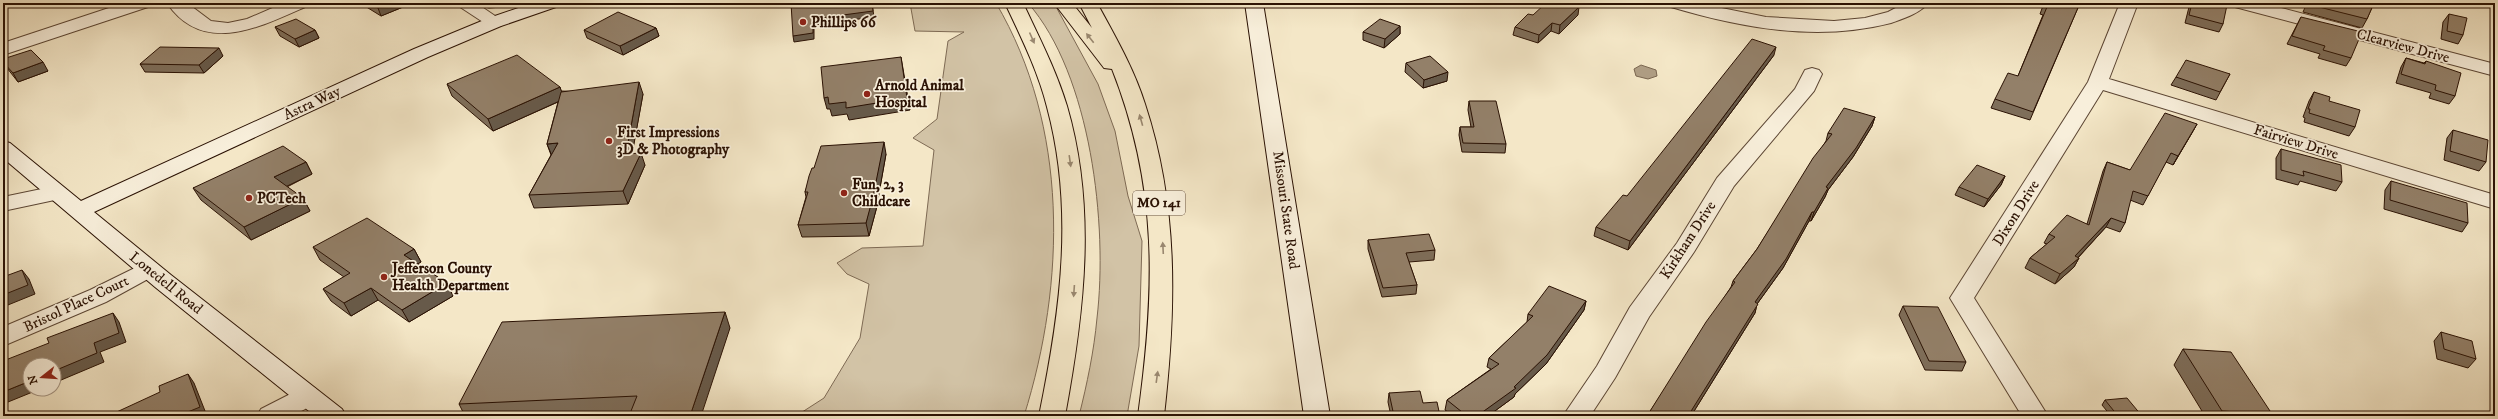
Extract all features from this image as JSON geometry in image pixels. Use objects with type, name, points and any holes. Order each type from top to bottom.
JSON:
[{"type":"highway","points":[[1014,3],[1044,65],[1058,103],[1067,142],[1074,189],[1076,238],[1074,293],[1065,354],[1052,416]]},
{"type":"highway","points":[[1063,3],[1132,90]]},
{"type":"highway","name":"MO 141","points":[[1088,3],[1116,54],[1132,90],[1150,152],[1159,197],[1163,247],[1164,301],[1159,362],[1151,416]]},
{"type":"street","points":[[3,49],[142,3]]},
{"type":"street","points":[[176,3],[191,17],[206,26],[230,28],[299,3]]},
{"type":"street","points":[[463,3],[495,22]]},
{"type":"street","name":"Astra Way","points":[[78,211],[403,61],[495,22],[550,3]]},
{"type":"street","name":"Missouri State Road","points":[[1254,3],[1318,416]]},
{"type":"street","points":[[1677,3],[1754,22],[1818,27],[1880,19],[1899,13],[1919,3]]},
{"type":"street","name":"Dixon Drive","points":[[2035,416],[1962,298],[2098,82],[2129,3]]},
{"type":"street","name":"Clearview Drive","points":[[2241,3],[2495,70]]},
{"type":"street","name":"Kirkham Drive","points":[[1576,416],[1606,372],[1639,313],[1686,247],[1725,184],[1800,96],[1812,74]]},
{"type":"street","name":"Fairview Drive","points":[[2098,82],[2495,202]]},
{"type":"street","name":"Lonedell Road","points":[[3,147],[56,193],[149,269],[333,416]]},
{"type":"street","points":[[3,204],[56,193]]},
{"type":"street","name":"Bristol Place Court","points":[[3,337],[98,296],[149,269]]},
{"type":"street","points":[[270,416],[306,395]]},
{"type":"shaded area","points":[[910,3],[996,3],[1020,51],[1037,101],[1048,153],[1053,206],[1053,259],[1048,312],[1038,365],[1024,416],[796,416],[824,398],[860,338],[869,284],[847,274],[837,263],[862,248],[923,246],[934,150],[913,138],[937,119],[948,41],[964,32],[915,31]]},
{"type":"shaded area","points":[[1028,3],[1054,3],[1098,84],[1115,131],[1128,196],[1142,241],[1139,346],[1127,416],[1079,416],[1090,367],[1097,318],[1100,281],[1100,240],[1097,196],[1090,153],[1080,110],[1067,70],[1050,33]]},
{"type":"shaded area","points":[[1641,65],[1656,70],[1657,76],[1648,79],[1636,76],[1634,69]]},
{"type":"building","points":[[369,3],[389,3],[378,8]]},
{"type":"building","points":[[791,3],[872,3],[873,11],[813,19],[813,33],[793,36]]},
{"type":"building","points":[[1546,3],[1568,3],[1579,7],[1560,25],[1552,23],[1539,35],[1515,27],[1528,14],[1533,15]]},
{"type":"building","points":[[2044,3],[2080,3],[2033,112],[1995,99],[2008,73],[2018,76],[2047,7],[2043,6]]},
{"type":"building","points":[[2192,3],[2217,3],[2227,5],[2223,24],[2189,15]]},
{"type":"building","points":[[2374,3],[2367,19],[2307,4]]},
{"type":"building","points":[[618,12],[656,28],[620,46],[584,30]]},
{"type":"building","points":[[2449,14],[2467,18],[2463,35],[2447,31]]},
{"type":"building","points":[[2301,17],[2362,32],[2351,58],[2323,50],[2325,46],[2292,36]]},
{"type":"building","points":[[296,19],[315,30],[295,39],[275,27]]},
{"type":"building","points":[[1380,19],[1400,26],[1385,39],[1363,32]]},
{"type":"building","points":[[1752,39],[1776,47],[1630,241],[1596,227],[1623,195],[1627,196]]},
{"type":"building","points":[[160,47],[219,48],[199,65],[140,64]]},
{"type":"building","points":[[31,50],[43,62],[13,73],[3,62],[3,59]]},
{"type":"building","points":[[517,55],[560,87],[488,119],[447,84]]},
{"type":"building","points":[[1430,56],[1448,72],[1424,80],[1406,63]]},
{"type":"building","name":"Arnold Animal Hospital","points":[[901,57],[907,98],[846,108],[846,102],[829,104],[828,97],[824,98],[821,67]]},
{"type":"building","points":[[2406,58],[2425,64],[2426,61],[2461,73],[2455,96],[2435,90],[2436,85],[2401,74]]},
{"type":"building","points":[[2186,60],[2230,74],[2220,92],[2176,77]]},
{"type":"building","points":[[639,82],[626,154],[641,153],[623,191],[529,195],[558,143],[547,144],[561,92]]},
{"type":"building","points":[[2314,92],[2330,97],[2329,101],[2360,110],[2355,127],[2309,113],[2310,109],[2308,109]]},
{"type":"building","points":[[1469,101],[1496,101],[1506,144],[1463,143],[1460,127],[1474,127]]},
{"type":"building","points":[[1844,108],[1875,117],[1856,148],[1826,187],[1828,188],[1814,212],[1812,212],[1786,259],[1755,302],[1758,304],[1688,416],[1647,416],[1706,322],[1735,282],[1733,281],[1757,249],[1813,158],[1832,134],[1828,133]]},
{"type":"building","points":[[2165,113],[2197,124],[2178,156],[2171,153],[2148,196],[2133,191],[2125,223],[2111,218],[2075,256],[2079,258],[2060,274],[2030,258],[2055,237],[2049,234],[2067,215],[2089,225],[2107,162],[2130,170]]},
{"type":"building","points":[[2453,130],[2488,140],[2486,162],[2450,151]]},
{"type":"building","name":"Fun, 2, 3 Childcare","points":[[884,142],[866,223],[798,225],[808,192],[805,192],[809,176],[812,168],[814,168],[821,146]]},
{"type":"building","name":"PCTech","points":[[283,146],[306,162],[274,177],[303,198],[244,227],[193,188]]},
{"type":"building","points":[[2281,149],[2341,165],[2342,182],[2303,171],[2304,176],[2281,170]]},
{"type":"building","points":[[1977,165],[2005,176],[1988,199],[1959,187]]},
{"type":"building","points":[[2391,181],[2467,203],[2468,223],[2390,200]]},
{"type":"building","name":"Jefferson County Health Department","points":[[367,218],[414,249],[404,255],[447,283],[402,310],[371,288],[344,303],[323,289],[350,273],[313,247]]},
{"type":"building","points":[[1429,234],[1435,250],[1406,253],[1417,285],[1383,288],[1368,240]]},
{"type":"building","points":[[22,270],[28,285],[3,295],[3,277]]},
{"type":"building","points":[[1549,286],[1586,301],[1547,355],[1514,387],[1516,388],[1477,416],[1467,416],[1447,400],[1499,364],[1489,358],[1533,316],[1528,314]]},
{"type":"building","points":[[1903,306],[1938,307],[1966,362],[1929,361]]},
{"type":"building","points":[[725,312],[690,416],[629,416],[637,396],[459,404],[502,322]]},
{"type":"building","points":[[113,313],[119,333],[94,343],[97,353],[62,368],[62,357],[22,357],[22,384],[3,392],[3,361],[49,343],[47,338]]},
{"type":"building","points":[[2441,332],[2472,341],[2476,359],[2444,349]]},
{"type":"building","points":[[2183,349],[2231,352],[2272,414],[2222,411]]},
{"type":"building","points":[[188,374],[200,407],[178,416],[108,416],[160,392],[159,386]]},
{"type":"building","points":[[1420,391],[1423,403],[1437,402],[1440,416],[1394,416],[1389,393]]},
{"type":"building","points":[[2127,398],[2142,416],[2118,416],[2105,400]]},
{"type":"waterway","points":[[489,6],[515,3]]},
{"type":"place","name":"Phillips 66","points":[[803,22]]},
{"type":"place","name":"Arnold Animal Hospital","points":[[867,94]]},
{"type":"place","name":"First Impressions 3D & Photography","points":[[609,141]]},
{"type":"place","name":"Fun, 2, 3 Childcare","points":[[844,193]]},
{"type":"place","name":"PCTech","points":[[249,198]]},
{"type":"place","name":"Jefferson County Health Department","points":[[384,277]]}]
